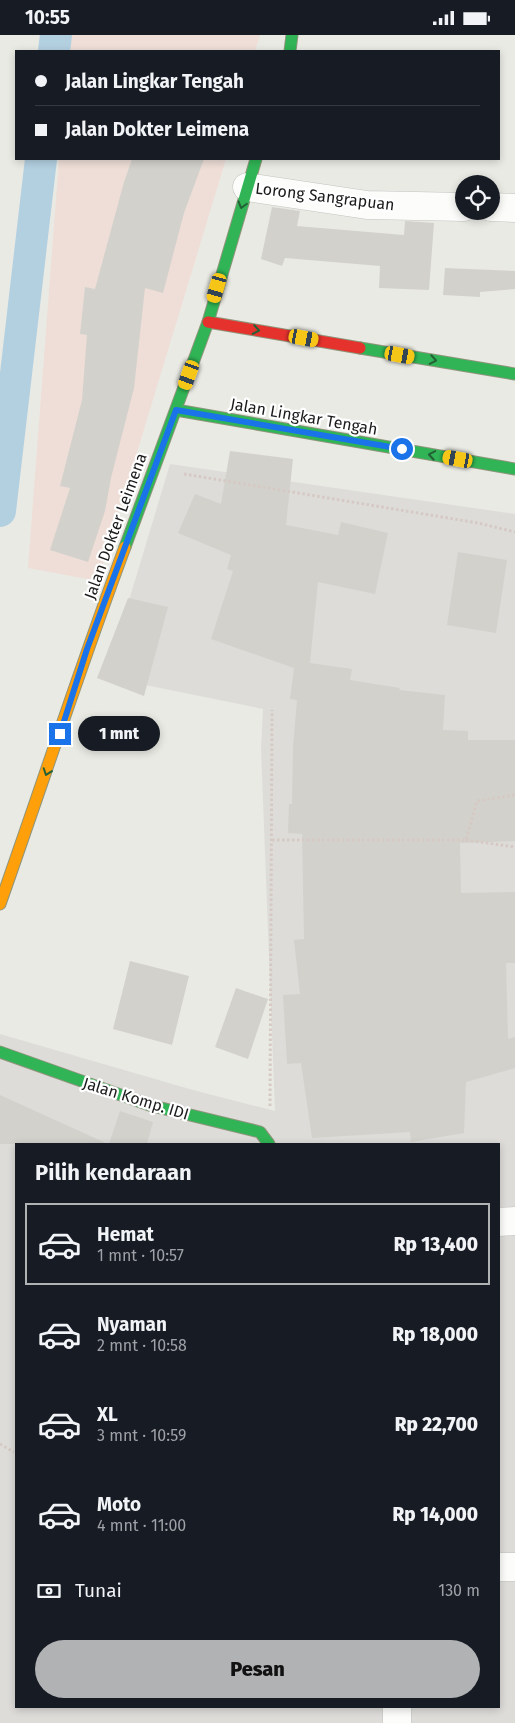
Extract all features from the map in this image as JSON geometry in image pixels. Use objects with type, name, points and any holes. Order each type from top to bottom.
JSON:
[{"type":"main road","points":[[290,50],[292,35]]},
{"type":"main road","name":"Jalan Dokter Leimena","points":[[0,904],[66,716],[87,649],[208,322],[256,160]]},
{"type":"main road","points":[[208,322],[515,374]]},
{"type":"main road","name":"Jalan Lingkar Tengah","points":[[176,410],[515,469]]},
{"type":"main road","name":"Jalan Komp. IDI","points":[[0,1052],[149,1105],[260,1132],[268,1143]]},
{"type":"street","name":"Lorong Sangrapuan","points":[[247,187],[367,205],[455,207]]},
{"type":"street","points":[[500,207],[515,208]]},
{"type":"street","points":[[500,1222],[515,1221]]},
{"type":"street","points":[[500,1567],[515,1567]]},
{"type":"street","points":[[397,1708],[397,1723]]},
{"type":"path","points":[[153,469],[468,522],[515,532]]},
{"type":"path","points":[[270,1114],[272,710]]},
{"type":"path","points":[[466,840],[478,801],[515,795]]},
{"type":"path","points":[[272,840],[466,840],[515,847]]},
{"type":"path","points":[[0,1444],[14,1452]]},
{"type":"shaded area","points":[[68,35],[260,35],[255,50],[67,50]]},
{"type":"shaded area","points":[[59,160],[226,160],[98,581],[28,568]]},
{"type":"shaded area","points":[[170,464],[515,514],[515,1723],[0,1723],[0,1034],[193,1090],[275,1111],[261,749],[263,709],[106,677]]},
{"type":"building","points":[[132,160],[204,160],[184,213],[163,293],[145,288],[134,388],[111,478],[105,511],[88,562],[50,550],[70,488],[60,486],[82,400],[87,335],[80,334],[85,287],[95,289]]},
{"type":"building","points":[[272,207],[300,211],[297,226],[404,235],[405,221],[434,223],[429,290],[379,288],[380,266],[285,258],[282,266],[261,259]]},
{"type":"building","points":[[445,268],[515,271],[515,289],[480,292],[480,297],[443,295]]},
{"type":"building","points":[[230,451],[293,459],[286,525],[338,535],[341,522],[388,533],[375,594],[318,582],[310,663],[352,669],[350,680],[400,688],[399,690],[445,695],[443,730],[468,731],[468,740],[515,740],[515,841],[460,843],[461,893],[515,892],[515,963],[506,963],[508,1039],[515,1037],[515,1068],[466,1082],[464,1133],[411,1142],[410,1132],[312,1138],[301,1063],[287,1064],[283,995],[300,994],[294,940],[304,939],[302,834],[288,833],[289,804],[292,804],[293,747],[297,700],[290,699],[294,668],[211,639],[233,571],[227,569],[231,555],[178,533],[195,494],[221,504]]},
{"type":"building","points":[[458,552],[507,560],[496,633],[447,625]]},
{"type":"building","points":[[128,598],[168,607],[144,696],[97,678]]},
{"type":"building","points":[[130,961],[189,976],[172,1045],[113,1029]]},
{"type":"building","points":[[236,988],[268,999],[248,1059],[215,1047]]},
{"type":"building","points":[[0,1095],[106,1143],[15,1143],[0,1144]]},
{"type":"building","points":[[120,1111],[153,1122],[147,1143],[109,1143]]},
{"type":"waterway","points":[[54,50],[56,35]]},
{"type":"waterway","points":[[0,511],[41,160]]},
{"type":"traffic: fast","points":[[290,50],[292,35]]},
{"type":"traffic: fast","points":[[125,547],[208,322],[256,160]]},
{"type":"traffic: fast","points":[[360,348],[515,374]]},
{"type":"traffic: fast","points":[[176,410],[515,469]]},
{"type":"traffic: fast","points":[[0,1052],[149,1105],[260,1132],[268,1143]]},
{"type":"traffic: slow","points":[[0,904],[125,547]]},
{"type":"traffic: jam","points":[[208,322],[360,348]]},
{"type":"route","points":[[60,734],[87,649],[176,410],[402,449]]}]
